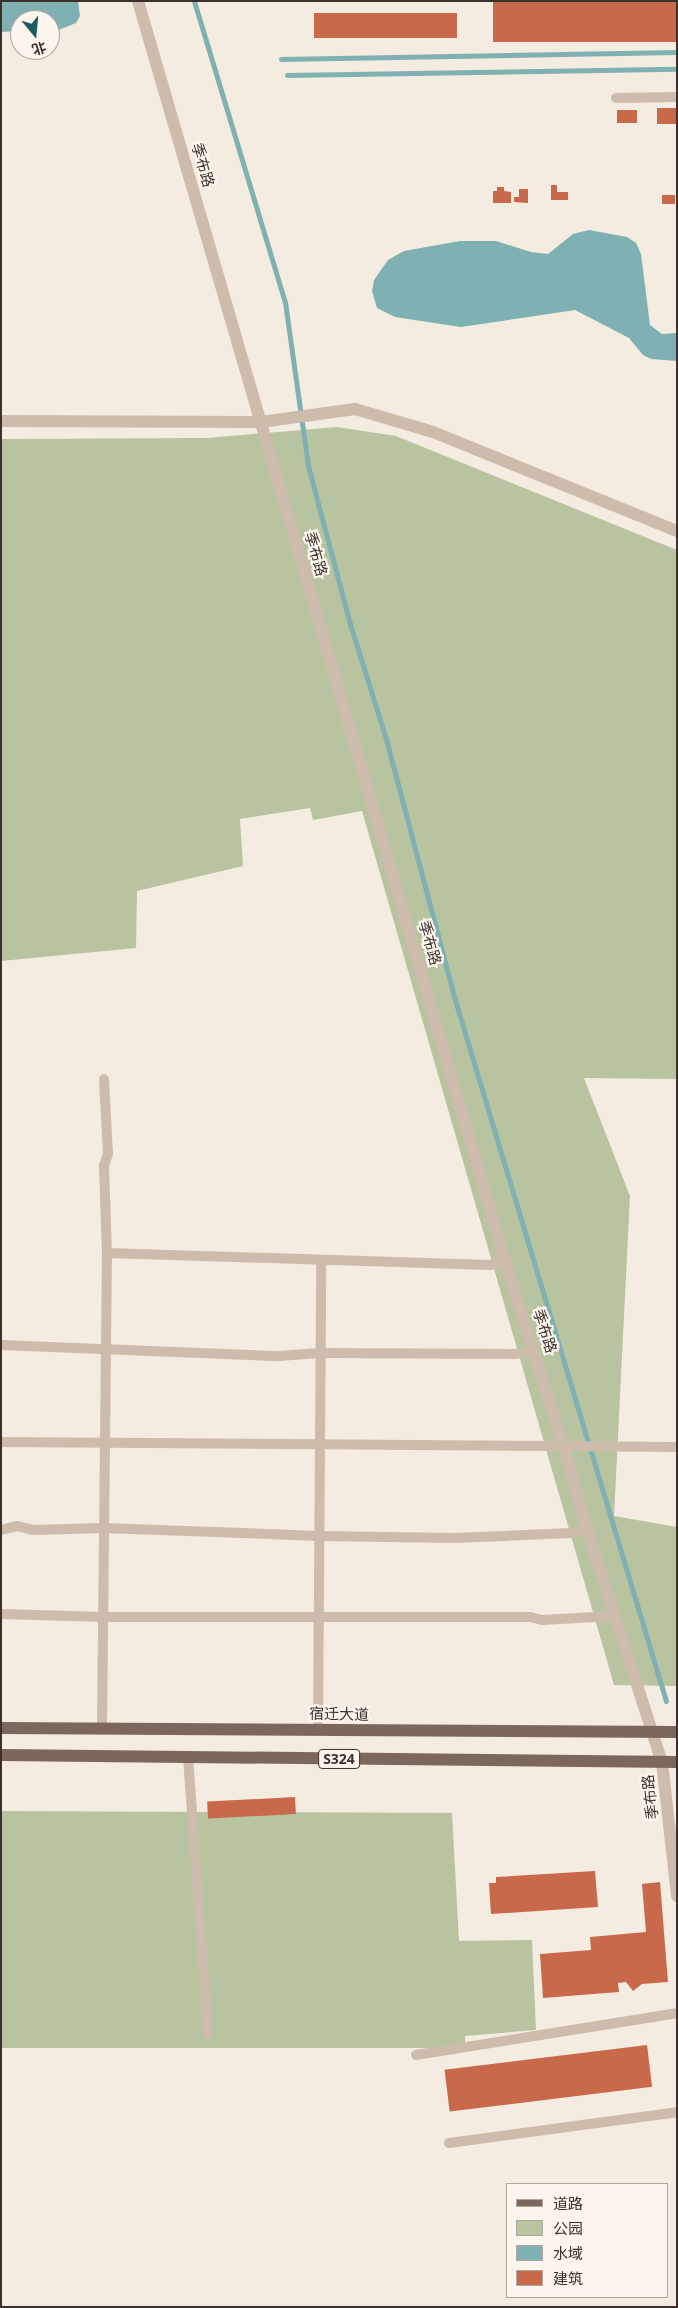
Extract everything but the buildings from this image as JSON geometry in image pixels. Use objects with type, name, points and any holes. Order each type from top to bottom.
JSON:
[{"type":"main road","name":"宿迁大道","points":[[1,1728],[677,1732]]},
{"type":"main road","name":"S324","points":[[1,1756],[677,1762]]},
{"type":"street","name":"季布路","points":[[138,1],[505,1261],[614,1616],[662,1762],[677,1896]]},
{"type":"street","points":[[1,421],[260,422],[356,409],[433,432],[677,531]]},
{"type":"lane","points":[[616,98],[677,97]]},
{"type":"lane","points":[[102,1728],[104,1348],[107,1253],[104,1166],[108,1154],[104,1079]]},
{"type":"lane","points":[[107,1253],[490,1265],[505,1261]]},
{"type":"lane","points":[[318,1730],[321,1260]]},
{"type":"lane","points":[[1,1345],[279,1356],[320,1353],[515,1354],[534,1351]]},
{"type":"lane","points":[[1,1442],[321,1446],[595,1445],[677,1447]]},
{"type":"lane","points":[[1,1530],[17,1526],[33,1530],[103,1528],[319,1536],[455,1538],[572,1533],[587,1529]]},
{"type":"lane","points":[[1,1614],[104,1617],[530,1617],[542,1620],[614,1616]]},
{"type":"lane","points":[[188,1757],[208,2033]]},
{"type":"lane","points":[[416,2055],[677,2013]]},
{"type":"lane","points":[[449,2144],[677,2112]]},
{"type":"green space","points":[[337,427],[396,436],[677,550],[677,1079],[584,1078],[630,1196],[614,1516],[677,1527],[677,1686],[614,1685],[362,811],[313,820],[310,808],[240,819],[243,866],[137,891],[136,948],[1,961],[1,439],[207,438]]},
{"type":"green space","points":[[1,1811],[452,1813],[459,1941],[532,1940],[536,2030],[465,2036],[465,2048],[1,2048]]},
{"type":"water","points":[[1,1],[78,1],[80,16],[76,23],[60,29],[60,10],[10,10],[10,32],[1,32]]},
{"type":"water","points":[[589,230],[627,237],[636,243],[641,254],[650,325],[662,334],[677,333],[677,361],[651,359],[643,355],[629,338],[575,310],[461,327],[395,317],[377,308],[372,291],[374,280],[388,260],[404,251],[460,241],[496,241],[531,252],[548,254],[573,234]]},
{"type":"waterway","points":[[194,1],[285,302],[308,466],[350,624],[386,739],[455,1000],[666,1701]]},
{"type":"waterway","points":[[281,59],[677,52]]},
{"type":"waterway","points":[[287,75],[677,69]]}]
